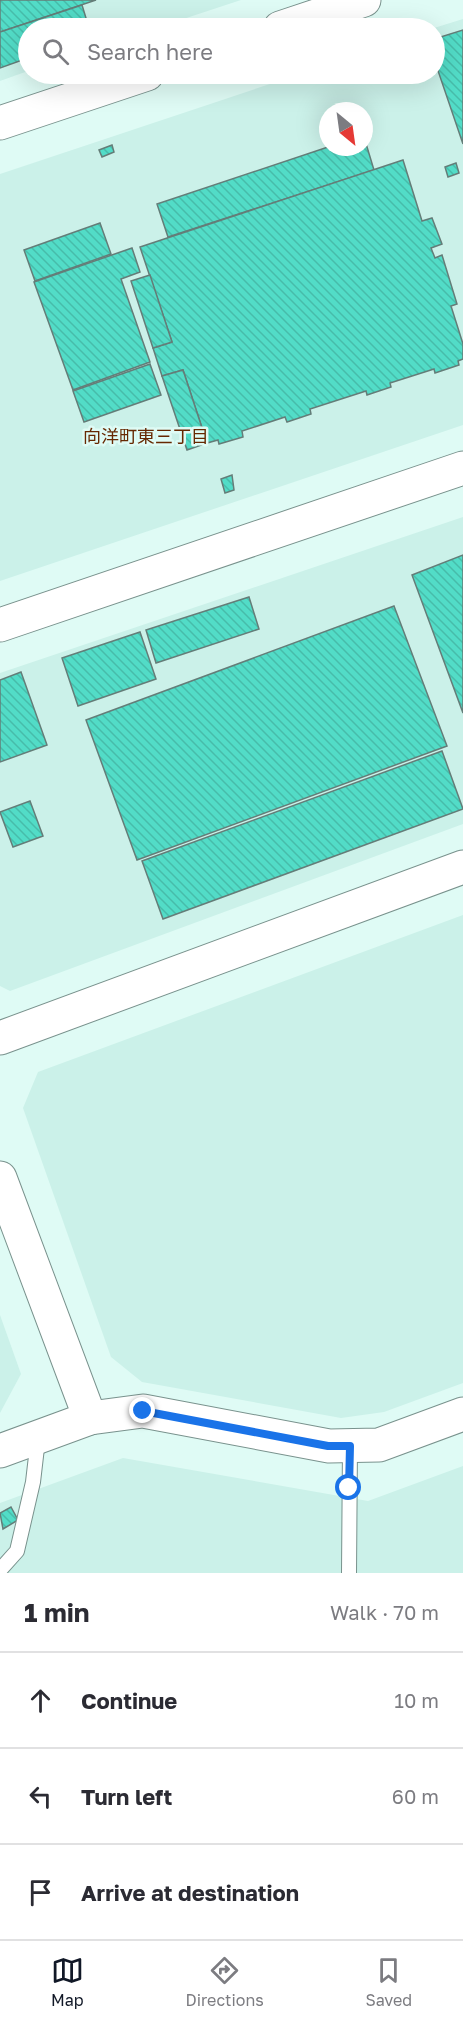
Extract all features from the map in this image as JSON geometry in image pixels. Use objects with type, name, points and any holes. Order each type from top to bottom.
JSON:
[{"type":"street","points":[[310,18],[364,0]]},
{"type":"street","points":[[0,123],[117,84]]},
{"type":"street","points":[[0,625],[463,468]]},
{"type":"street","points":[[0,1038],[463,867]]},
{"type":"street","points":[[0,1178],[90,1418]]},
{"type":"street","points":[[0,1451],[90,1418],[143,1411],[328,1446],[379,1445],[463,1414]]},
{"type":"lane","points":[[0,1570],[17,1551],[33,1482],[38,1437]]},
{"type":"lane","points":[[349,1573],[350,1446]]},
{"type":"shaded area","points":[[0,0],[241,0],[186,18],[18,18],[18,75],[0,81]]},
{"type":"shaded area","points":[[463,19],[463,425],[0,581],[0,174],[270,84],[445,84],[445,25]]},
{"type":"shaded area","points":[[463,517],[463,824],[10,991],[0,986],[0,673]]},
{"type":"shaded area","points":[[463,915],[463,1383],[384,1412],[341,1418],[142,1382],[111,1357],[23,1108],[38,1072]]},
{"type":"shaded area","points":[[0,1315],[21,1374],[0,1413]]},
{"type":"shaded area","points":[[123,1458],[368,1501],[463,1466],[463,1573],[0,1573],[0,1503]]},
{"type":"building","points":[[0,0],[96,0],[42,18],[18,18],[18,26],[0,32]]},
{"type":"building","points":[[82,5],[86,18],[43,18]]},
{"type":"building","points":[[18,26],[18,62],[0,68],[0,32]]},
{"type":"building","points":[[463,30],[463,144],[443,84],[445,84],[445,36]]},
{"type":"building","points":[[112,145],[114,152],[102,157],[99,150]]},
{"type":"building","points":[[319,150],[319,156],[370,156],[374,170],[168,237],[157,204]]},
{"type":"building","points":[[403,160],[422,221],[432,218],[442,244],[431,248],[435,258],[442,255],[457,304],[451,306],[463,344],[463,359],[458,361],[459,365],[435,373],[434,369],[390,383],[391,387],[367,395],[366,391],[310,409],[311,414],[287,422],[285,417],[242,431],[243,437],[219,444],[218,440],[207,443],[183,370],[162,376],[153,348],[172,342],[140,247]]},
{"type":"building","points":[[456,163],[459,173],[448,177],[445,167]]},
{"type":"building","points":[[100,223],[111,254],[35,281],[24,250]]},
{"type":"building","points":[[132,248],[140,272],[121,279],[150,362],[73,390],[34,282]]},
{"type":"building","points":[[150,275],[172,342],[153,348],[131,281]]},
{"type":"building","points":[[150,364],[161,395],[84,422],[73,391]]},
{"type":"building","points":[[183,370],[207,443],[187,450],[162,376]]},
{"type":"building","points":[[232,475],[234,490],[225,493],[221,479]]},
{"type":"building","points":[[463,555],[463,713],[412,575]]},
{"type":"building","points":[[249,597],[259,629],[156,663],[146,630]]},
{"type":"building","points":[[394,606],[447,746],[137,860],[86,720]]},
{"type":"building","points":[[140,632],[156,679],[78,706],[62,658]]},
{"type":"building","points":[[21,672],[47,745],[0,762],[0,680]]},
{"type":"building","points":[[442,751],[463,809],[163,919],[142,861]]},
{"type":"building","points":[[30,801],[43,836],[13,847],[0,812]]},
{"type":"building","points":[[11,1507],[18,1520],[3,1529],[0,1513]]},
{"type":"district","name":"向洋町東三丁目","points":[[146,436]]},
{"type":"route","points":[[143,1411],[328,1446],[350,1446],[349,1488]]}]
